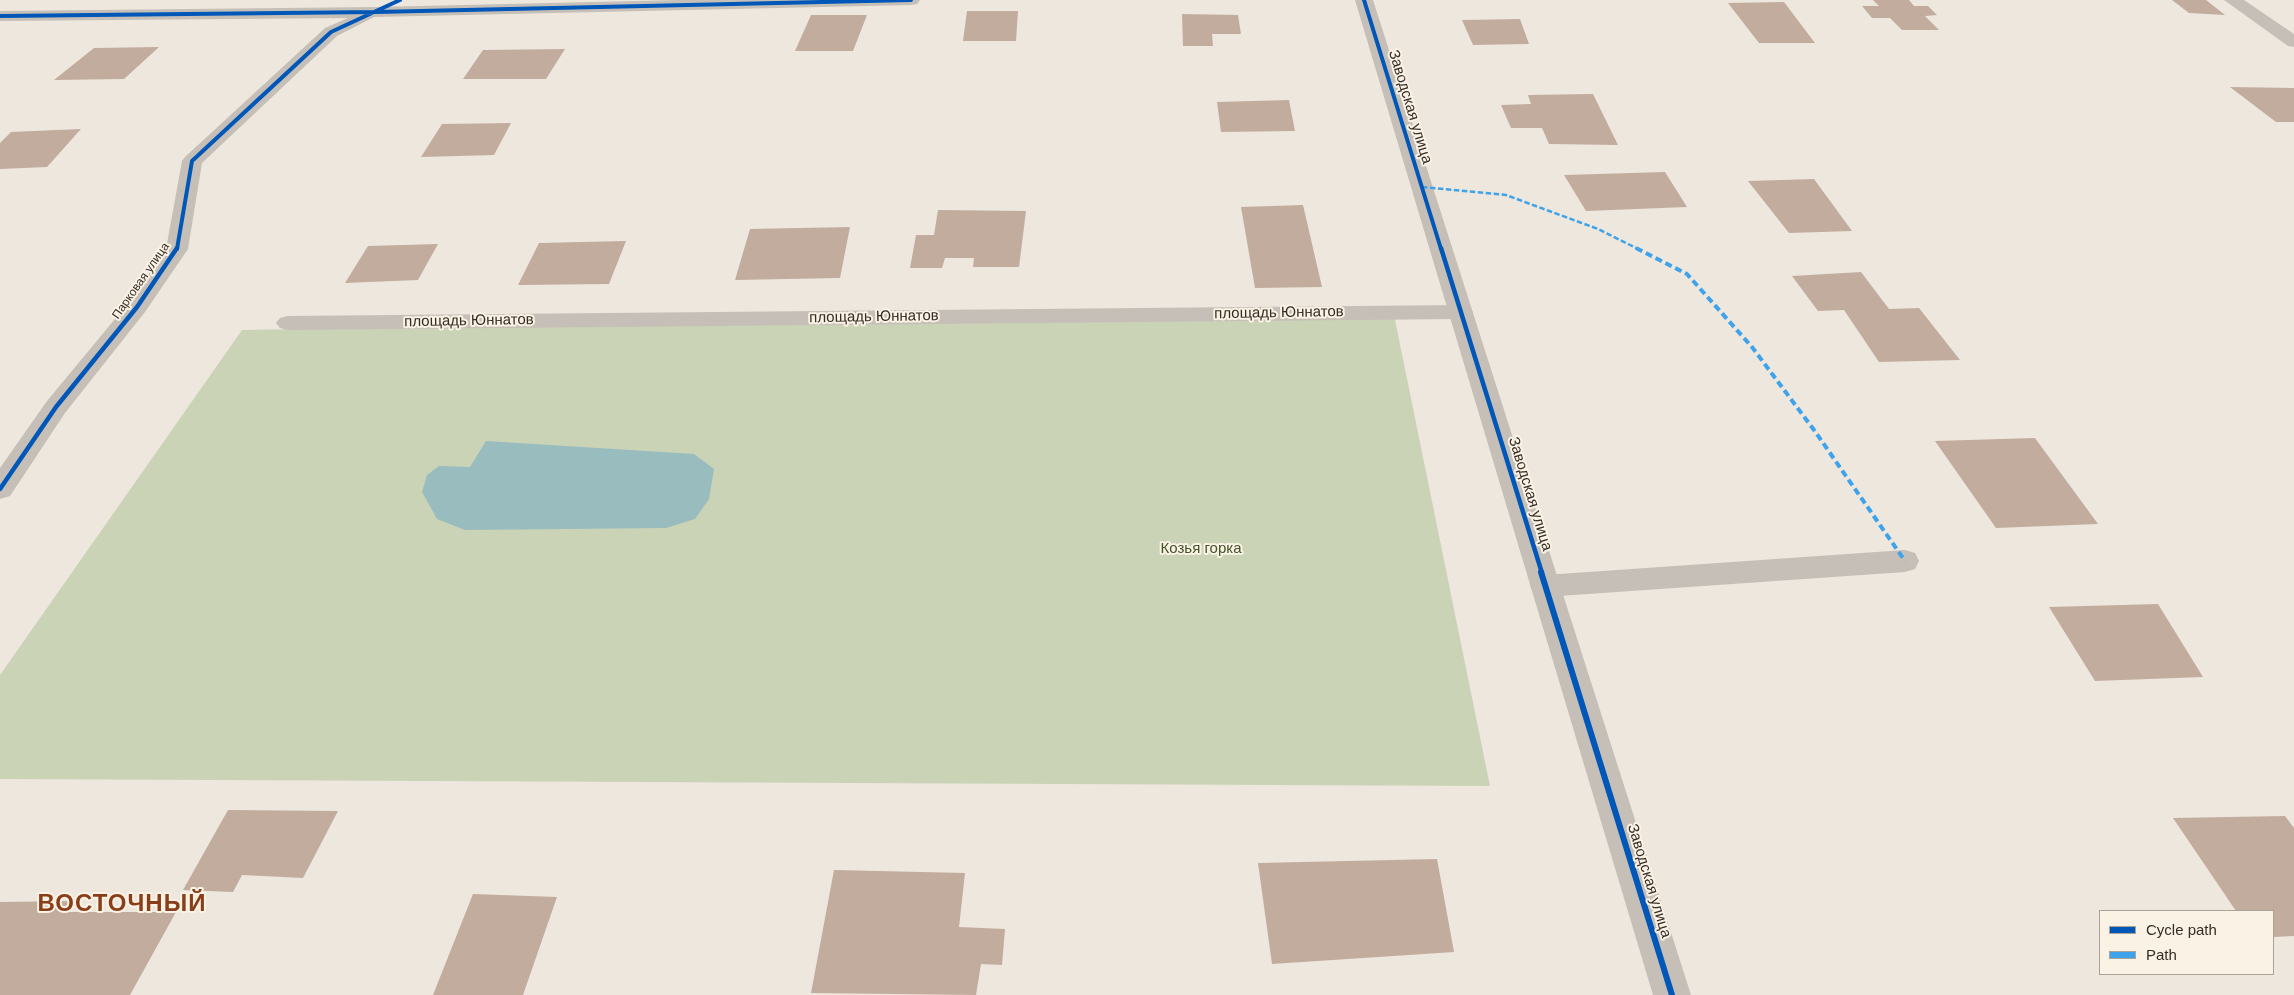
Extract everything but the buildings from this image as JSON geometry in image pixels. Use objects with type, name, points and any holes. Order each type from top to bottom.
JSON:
[{"type":"street","name":"Парковая улица","points":[[0,488],[56,407],[137,307],[178,250],[192,161],[331,32],[400,0]]},
{"type":"street","points":[[0,16],[376,12],[911,0]]},
{"type":"street","name":"Заводская улица","points":[[1364,0],[1672,995]]},
{"type":"street","points":[[2233,0],[2294,42]]},
{"type":"street","name":"площадь Юннатов","points":[[288,323],[1461,312]]},
{"type":"street","points":[[1545,586],[1905,561]]},
{"type":"green space","name":"Козья горка","points":[[1393,310],[1490,786],[0,779],[0,675],[242,330]]},
{"type":"water","points":[[486,441],[694,454],[714,469],[709,499],[695,519],[666,528],[465,530],[437,519],[422,492],[427,475],[439,466],[470,467]]},
{"type":"marked path","points":[[1422,187],[1506,195],[1598,229],[1687,274],[1752,347],[1814,430],[1905,561]]},
{"type":"cycle path","points":[[0,489],[56,407],[137,307],[177,249],[192,161],[331,32],[400,0]]},
{"type":"cycle path","points":[[0,16],[376,12],[911,0]]},
{"type":"cycle path","points":[[1364,0],[1672,995]]},
{"type":"district","name":"ВОСТОЧНЫЙ","points":[[122,904]]}]
